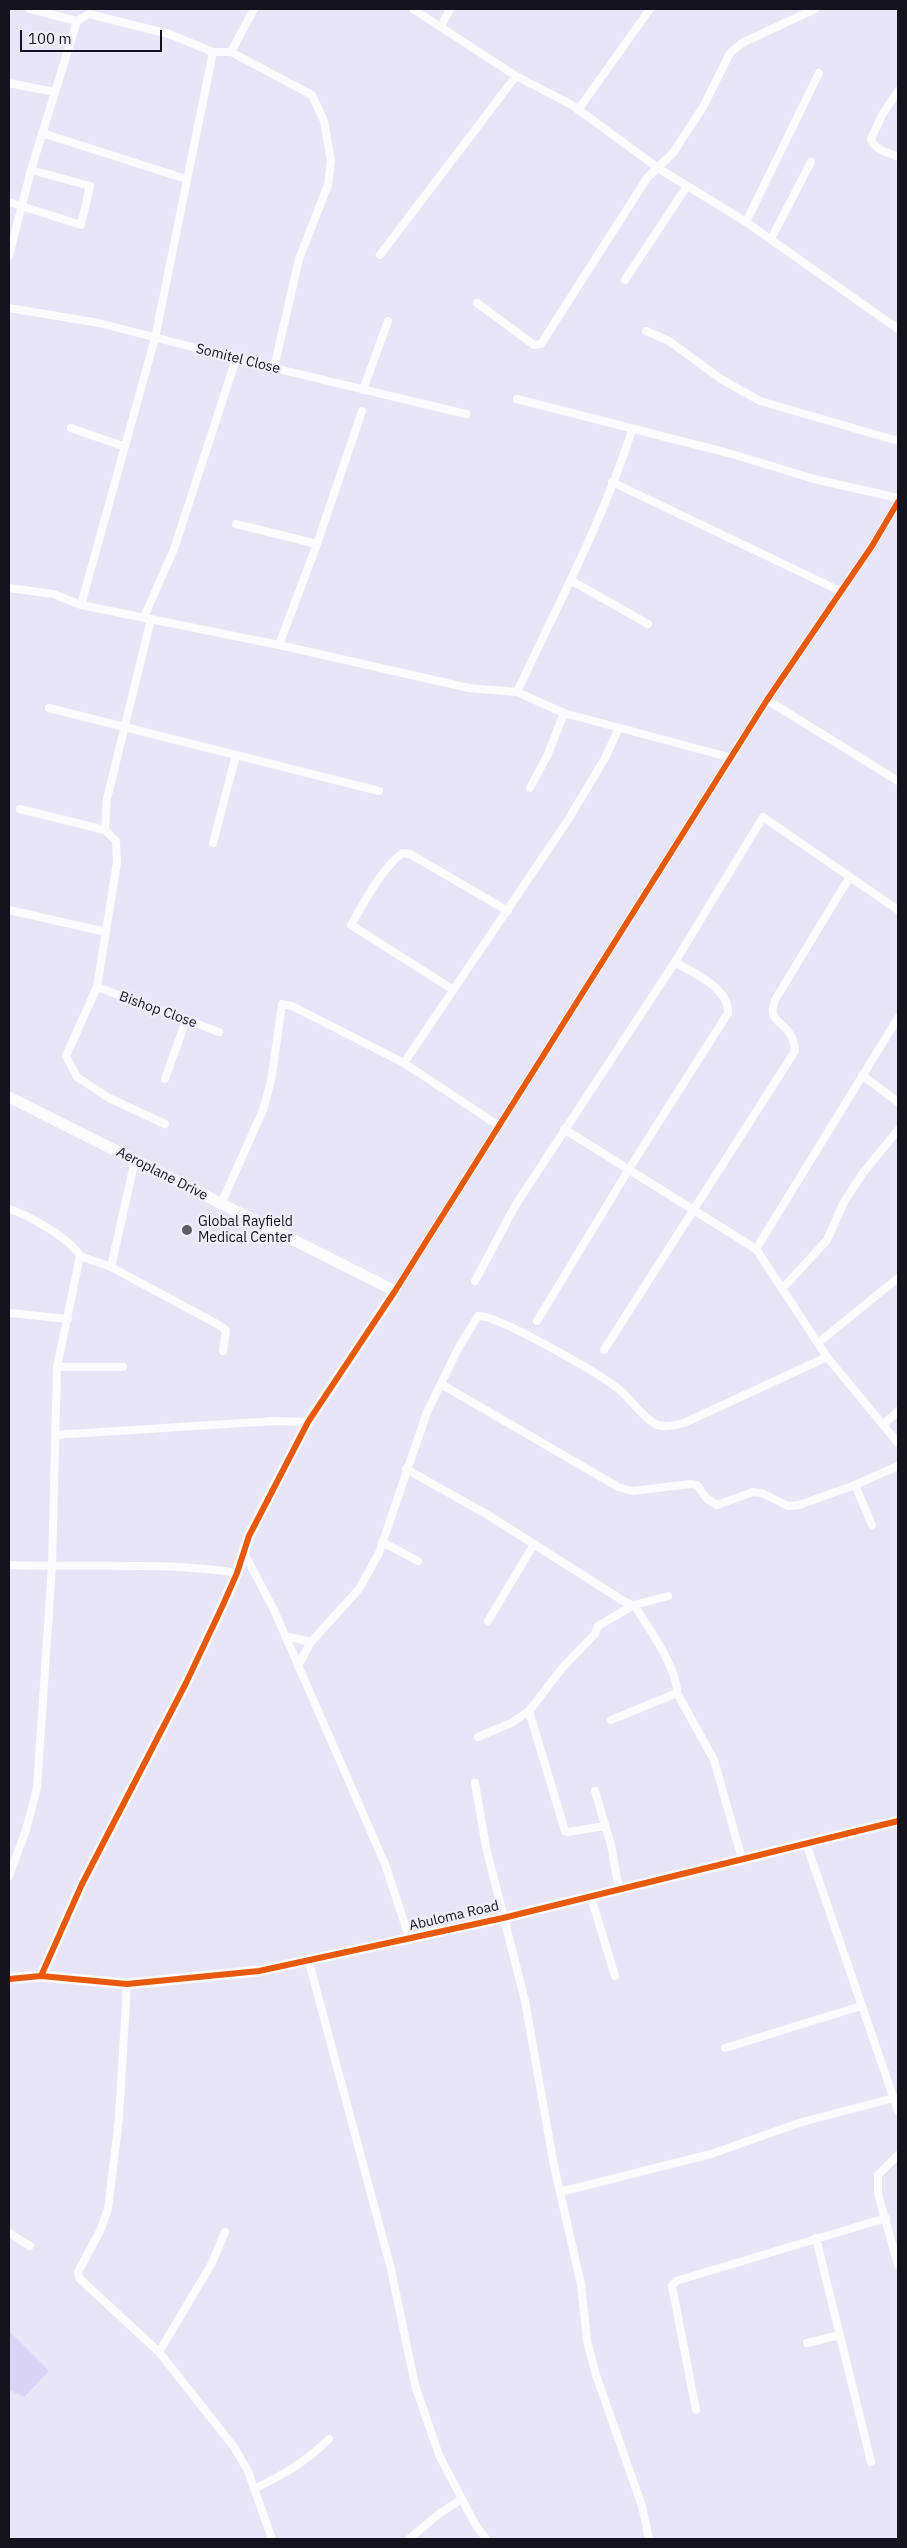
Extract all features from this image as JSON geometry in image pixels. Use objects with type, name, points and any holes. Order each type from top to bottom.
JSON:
[{"type":"street","points":[[30,9],[77,20]]},
{"type":"street","points":[[231,52],[254,9]]},
{"type":"street","points":[[413,9],[516,76],[578,110],[658,168],[746,222],[898,329]]},
{"type":"street","points":[[441,26],[450,9]]},
{"type":"street","points":[[578,110],[650,9]]},
{"type":"street","points":[[477,304],[534,345],[541,344],[648,178],[673,153],[703,107],[730,53],[742,43],[816,9]]},
{"type":"street","points":[[9,256],[24,205],[31,170],[77,20],[90,12],[168,34],[212,52],[231,52],[312,95],[324,120],[331,161],[328,184],[299,259],[274,368]]},
{"type":"street","points":[[81,605],[123,446],[155,338],[212,52]]},
{"type":"street","points":[[746,222],[819,72]]},
{"type":"street","points":[[380,255],[516,76]]},
{"type":"street","points":[[9,83],[54,92]]},
{"type":"street","points":[[898,91],[893,95],[871,139],[873,145],[898,157]]},
{"type":"street","points":[[42,133],[186,178]]},
{"type":"street","points":[[771,239],[810,162]]},
{"type":"street","points":[[9,202],[24,205],[81,225],[90,186],[31,170]]},
{"type":"street","points":[[625,280],[687,186]]},
{"type":"street","name":"Somitel Close","points":[[9,308],[82,319],[466,414]]},
{"type":"street","points":[[363,390],[388,321]]},
{"type":"street","points":[[646,331],[669,341],[721,379],[760,401],[898,441]]},
{"type":"street","points":[[105,830],[107,799],[125,727],[148,618],[174,549],[236,358]]},
{"type":"street","points":[[517,400],[732,454],[814,479],[898,498]]},
{"type":"street","points":[[279,645],[317,544],[362,412]]},
{"type":"street","points":[[71,428],[123,446]]},
{"type":"street","points":[[517,692],[552,617],[572,581],[612,482],[622,464],[632,430]]},
{"type":"street","points":[[612,482],[840,592]]},
{"type":"street","points":[[41,1976],[82,1884],[186,1683],[237,1573],[249,1536],[308,1422],[395,1291],[767,700],[872,546],[898,502]]},
{"type":"street","points":[[236,524],[317,544]]},
{"type":"street","points":[[572,581],[648,624]]},
{"type":"street","points":[[9,588],[53,594],[81,605],[279,645],[469,688],[517,692],[564,713],[732,758]]},
{"type":"street","points":[[767,700],[898,781]]},
{"type":"street","points":[[49,708],[380,791]]},
{"type":"street","points":[[530,788],[548,754],[564,713]]},
{"type":"street","points":[[404,1063],[452,989],[508,911],[587,790],[606,758],[619,728]]},
{"type":"street","points":[[213,844],[236,755]]},
{"type":"street","points":[[20,809],[105,830],[116,841],[117,862],[97,987],[66,1056],[70,1067],[77,1077],[109,1098],[165,1124]]},
{"type":"street","points":[[476,1281],[515,1206],[675,962],[762,817],[898,910]]},
{"type":"street","points":[[452,989],[351,925],[377,883],[402,853],[410,854],[508,911]]},
{"type":"street","points":[[604,1350],[795,1051],[792,1037],[774,1019],[771,1010],[775,1000],[849,878]]},
{"type":"street","points":[[9,910],[106,932]]},
{"type":"street","points":[[537,1321],[629,1169],[728,1013],[729,1003],[720,991],[675,962]]},
{"type":"street","name":"Bishop Close","points":[[97,987],[218,1032]]},
{"type":"street","points":[[221,1204],[263,1110],[271,1081],[282,1004],[292,1006],[404,1063],[499,1126]]},
{"type":"street","points":[[756,1249],[898,1018]]},
{"type":"street","points":[[165,1079],[186,1020]]},
{"type":"street","points":[[862,1075],[898,1102]]},
{"type":"street","name":"Aeroplane Drive","points":[[9,1097],[395,1291]]},
{"type":"street","points":[[564,1129],[756,1249],[827,1357],[898,1444]]},
{"type":"street","points":[[782,1289],[827,1240],[844,1202],[858,1180],[886,1142],[898,1130]]},
{"type":"street","points":[[111,1267],[135,1160]]},
{"type":"street","points":[[9,1209],[58,1236],[76,1248],[80,1256],[57,1367],[52,1566],[37,1788],[26,1830],[9,1876]]},
{"type":"street","points":[[80,1256],[111,1267],[162,1292],[226,1330],[223,1351]]},
{"type":"street","points":[[818,1344],[898,1278]]},
{"type":"street","points":[[9,1313],[68,1319]]},
{"type":"street","points":[[298,1666],[311,1642],[359,1589],[370,1571],[428,1412],[459,1347],[478,1316],[484,1316],[504,1324],[584,1367],[616,1387],[655,1424],[668,1427],[684,1423],[827,1357]]},
{"type":"street","points":[[57,1367],[123,1367]]},
{"type":"street","points":[[441,1384],[618,1487],[632,1491],[691,1484],[697,1485],[707,1499],[717,1506],[753,1492],[762,1493],[788,1506],[799,1505],[855,1485],[898,1466]]},
{"type":"street","points":[[883,1425],[898,1411]]},
{"type":"street","points":[[55,1435],[273,1421],[308,1422]]},
{"type":"street","points":[[406,1469],[488,1515],[625,1602],[634,1605],[661,1648],[677,1686],[676,1693],[714,1760],[742,1859]]},
{"type":"street","points":[[855,1485],[872,1525]]},
{"type":"street","points":[[382,1542],[418,1561]]},
{"type":"street","points":[[488,1621],[534,1544]]},
{"type":"street","points":[[244,1553],[274,1610],[385,1864],[410,1940]]},
{"type":"street","points":[[9,1565],[162,1566],[202,1568],[237,1573]]},
{"type":"street","points":[[478,1737],[511,1723],[529,1711],[563,1667],[595,1634],[598,1626],[634,1605],[668,1596]]},
{"type":"street","points":[[285,1636],[311,1642]]},
{"type":"street","points":[[611,1720],[676,1693]]},
{"type":"street","points":[[529,1711],[565,1831],[605,1826]]},
{"type":"street","points":[[475,1783],[486,1847],[525,2001],[560,2192],[581,2284],[587,2341],[596,2375],[642,2506],[649,2539]]},
{"type":"street","points":[[595,1791],[619,1890]]},
{"type":"street","name":"Abuloma Road","points":[[9,1979],[41,1976],[127,1984],[242,1973],[309,1962],[503,1918],[898,1822]]},
{"type":"street","points":[[806,1843],[898,2111]]},
{"type":"street","points":[[591,1897],[615,1976]]},
{"type":"street","points":[[309,1962],[391,2269],[415,2385],[439,2455],[486,2539]]},
{"type":"street","points":[[127,1984],[119,2118],[108,2209],[100,2231],[78,2272],[79,2278],[158,2352],[234,2447],[248,2471],[272,2539]]},
{"type":"street","points":[[725,2048],[861,2006]]},
{"type":"street","points":[[560,2192],[711,2154],[802,2122],[894,2098]]},
{"type":"street","points":[[898,2154],[878,2176],[878,2194],[898,2265]]},
{"type":"street","points":[[696,2410],[672,2286],[676,2281],[886,2218]]},
{"type":"street","points":[[158,2352],[212,2263],[225,2232]]},
{"type":"street","points":[[9,2233],[30,2246]]},
{"type":"street","points":[[816,2238],[871,2462]]},
{"type":"street","points":[[807,2343],[840,2335]]},
{"type":"street","points":[[254,2489],[280,2477],[311,2457],[330,2439]]},
{"type":"street","points":[[408,2539],[440,2512],[462,2499]]},
{"type":"shaded area","points":[[9,2331],[49,2371],[24,2397],[9,2390]]},
{"type":"cycle path","points":[[41,1976],[82,1884],[186,1683],[222,1607],[237,1573],[249,1536],[308,1422],[395,1291],[767,700],[872,546],[898,502]]},
{"type":"cycle path","points":[[9,1979],[41,1976],[127,1984],[259,1971],[503,1918],[898,1821]]},
{"type":"place","name":"Global Rayfield Medical Center","points":[[187,1230]]}]
